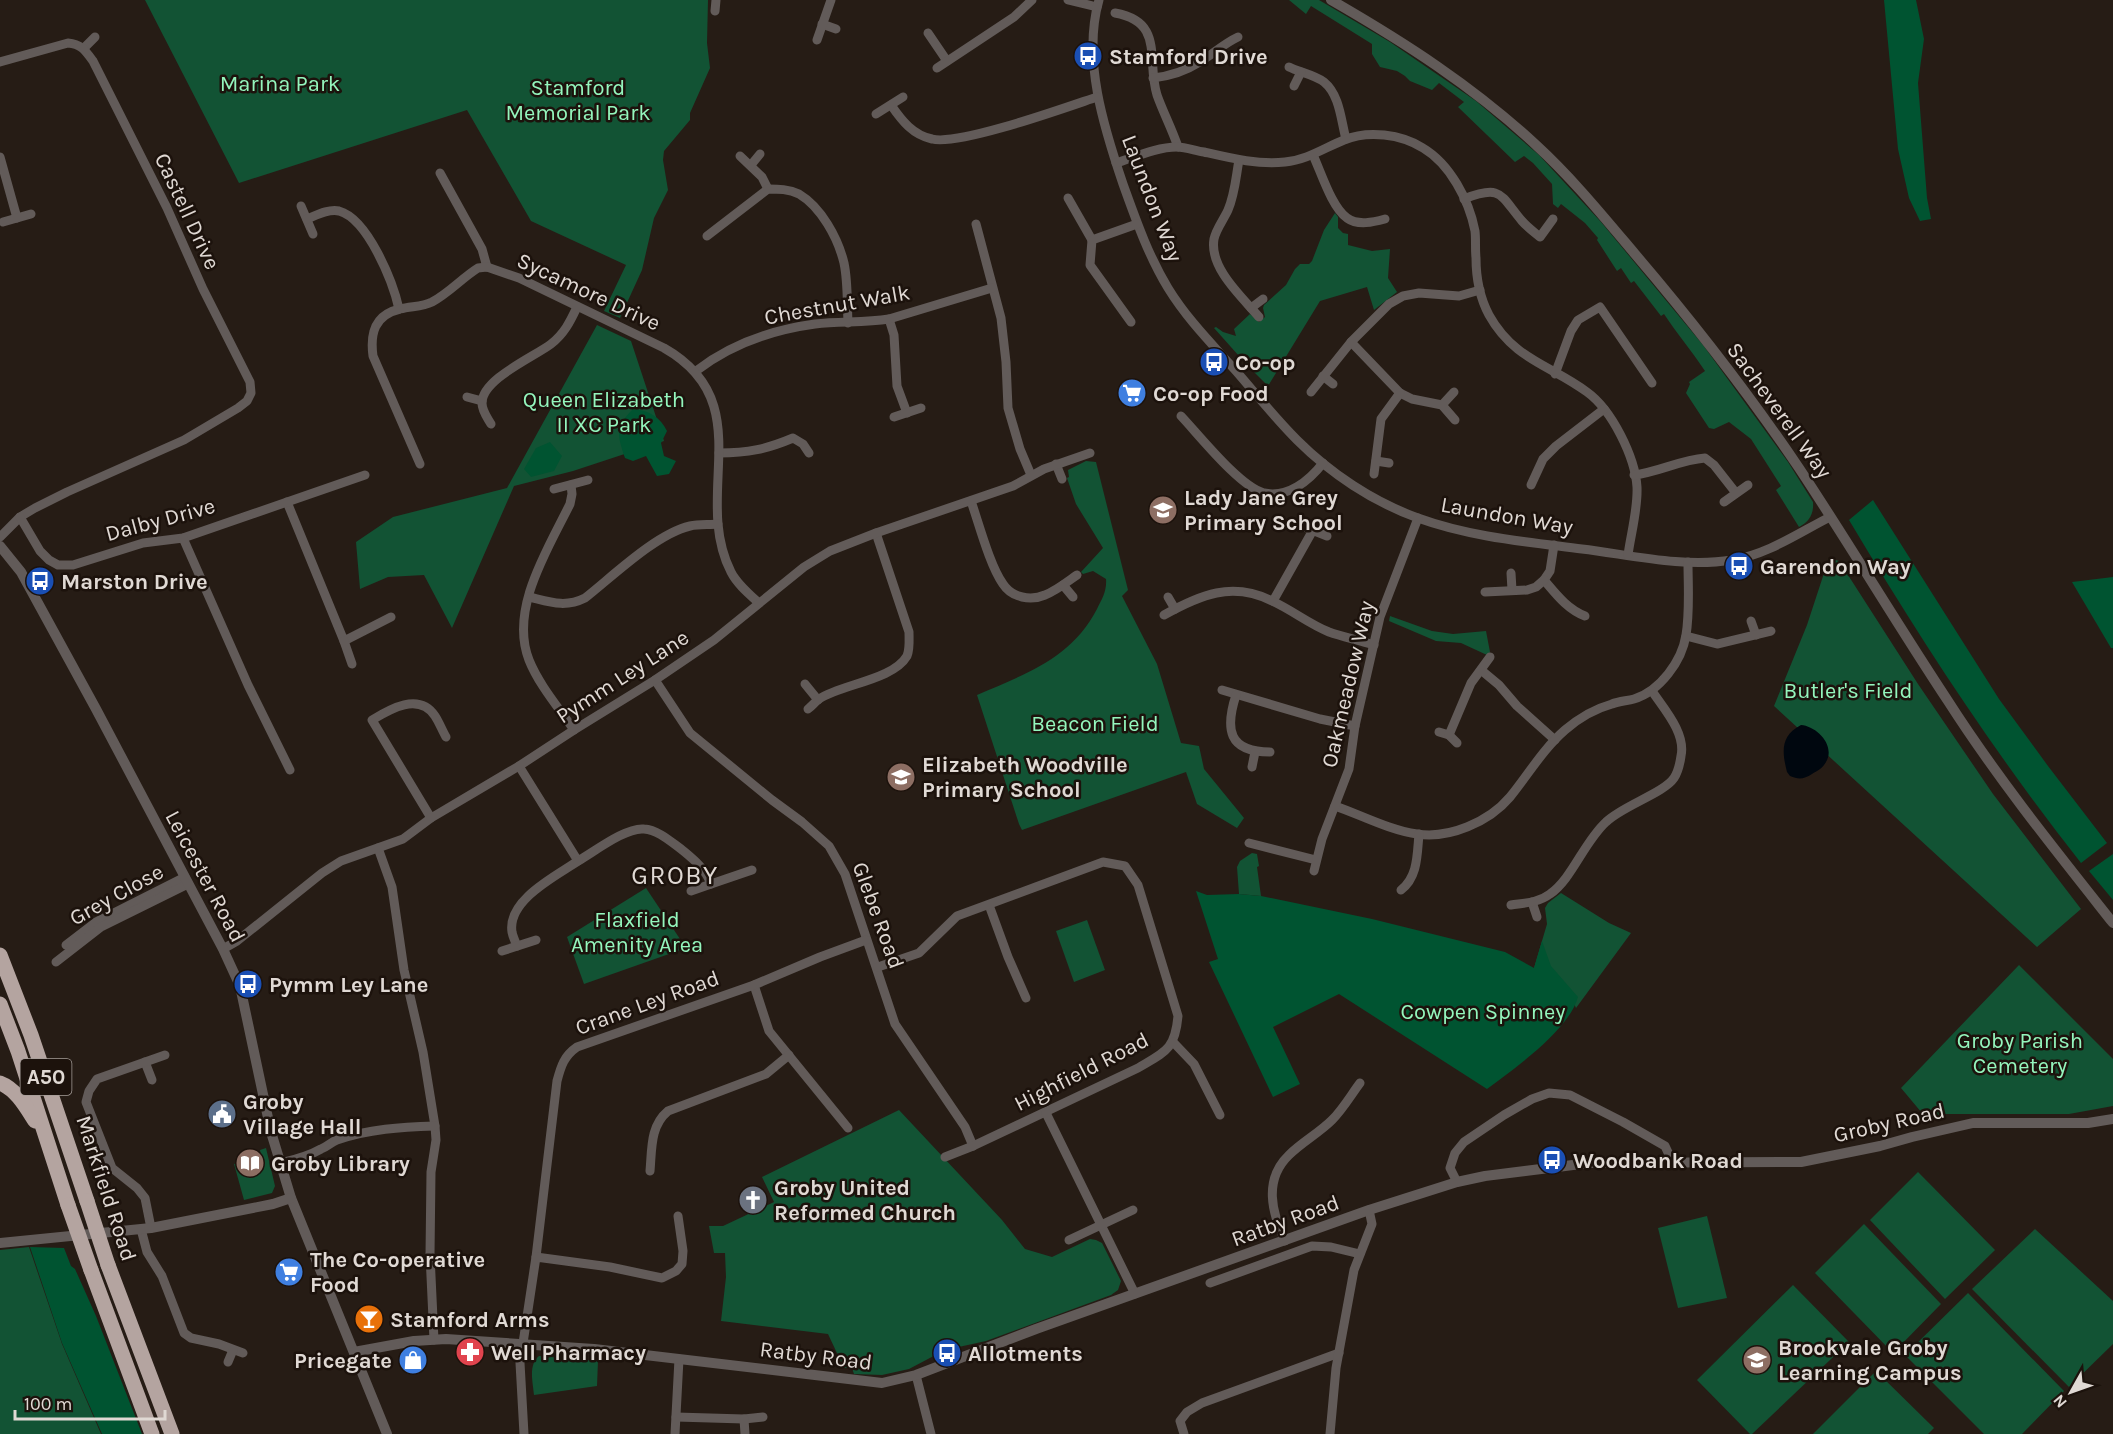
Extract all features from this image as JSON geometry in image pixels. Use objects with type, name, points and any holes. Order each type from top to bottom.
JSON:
[{"type":"highway","name":"Markfield Road","points":[[0,955],[32,1035],[108,1265],[172,1434]]},
{"type":"highway","name":"Markfield Road","points":[[0,1004],[18,1051],[68,1205],[152,1434]]},
{"type":"highway","points":[[0,1083],[7,1085],[23,1102],[48,1141]]},
{"type":"street","points":[[715,10],[716,0]]},
{"type":"street","points":[[817,40],[831,0]]},
{"type":"street","points":[[937,68],[1014,17],[1032,0]]},
{"type":"street","points":[[1068,0],[1098,3]]},
{"type":"street","name":"Sacheverell Way","points":[[1330,0],[1430,60],[1478,94],[1538,147],[1589,200],[1696,327],[1777,436],[1976,742],[2032,819],[2113,923]]},
{"type":"street","name":"Laundon Way","points":[[1098,3],[1093,51],[1097,97],[1116,163],[1153,262],[1168,289],[1190,319],[1296,439],[1323,463],[1358,488],[1418,518],[1464,531],[1688,562],[1733,560],[1780,543],[1830,517]]},
{"type":"street","points":[[1127,15],[1131,5]]},
{"type":"street","points":[[1115,13],[1127,15],[1139,22],[1146,31],[1152,44],[1153,78],[1178,147]]},
{"type":"street","points":[[822,24],[836,28]]},
{"type":"street","points":[[928,33],[947,61]]},
{"type":"street","points":[[1219,33],[1225,43]]},
{"type":"street","points":[[0,62],[68,43],[84,48],[95,37]]},
{"type":"street","points":[[1153,78],[1173,75],[1185,70],[1238,37]]},
{"type":"street","name":"Castell Drive","points":[[20,517],[67,492],[184,440],[238,408],[251,393],[250,382],[203,289],[167,208],[93,61],[84,48]]},
{"type":"street","points":[[1289,67],[1323,82],[1333,92],[1346,139]]},
{"type":"street","points":[[1294,86],[1301,72]]},
{"type":"street","points":[[876,114],[903,97]]},
{"type":"street","points":[[891,105],[903,122],[916,134],[934,140],[956,138],[997,128],[1097,97]]},
{"type":"street","points":[[1116,163],[1178,147],[1239,160],[1285,162],[1313,155],[1346,139],[1369,135],[1385,135],[1404,139],[1423,147],[1446,167],[1464,199],[1475,231],[1480,290],[1489,315],[1516,349],[1588,393],[1604,409],[1615,426],[1626,449],[1637,487],[1628,555]]},
{"type":"street","points":[[751,165],[760,154]]},
{"type":"street","points":[[1313,155],[1333,200],[1346,218],[1365,222],[1385,219]]},
{"type":"street","points":[[740,156],[762,177],[768,189]]},
{"type":"street","points":[[0,157],[18,218]]},
{"type":"street","points":[[1239,160],[1232,199],[1214,237],[1214,250],[1218,264],[1259,317]]},
{"type":"street","points":[[440,173],[482,249],[487,267]]},
{"type":"street","points":[[707,236],[768,189],[785,190],[800,195],[811,203],[825,221],[844,261],[848,322]]},
{"type":"street","points":[[1464,199],[1484,191],[1497,193],[1507,200],[1523,223],[1540,237],[1554,219]]},
{"type":"street","points":[[1068,198],[1092,240],[1090,265],[1131,322]]},
{"type":"street","points":[[301,206],[313,234]]},
{"type":"street","points":[[307,219],[327,211],[337,211],[349,216],[357,223],[382,262],[395,290],[399,309]]},
{"type":"street","points":[[3,222],[31,214]]},
{"type":"street","points":[[976,224],[1001,318],[1008,408],[1020,449],[1031,475]]},
{"type":"street","points":[[1092,240],[1137,224]]},
{"type":"street","name":"Sycamore Drive","points":[[420,464],[373,357],[371,340],[373,331],[379,321],[389,313],[399,309],[423,306],[434,301],[478,268],[487,267],[519,278],[664,348],[681,357],[696,371],[715,407],[719,425],[718,524],[725,560],[732,575],[759,603]]},
{"type":"street","name":"Chestnut Walk","points":[[696,371],[737,344],[774,332],[815,324],[889,319],[992,288]]},
{"type":"street","points":[[1311,392],[1351,342],[1389,304],[1403,296],[1419,293],[1459,296],[1480,290]]},
{"type":"street","points":[[1251,308],[1263,299]]},
{"type":"street","points":[[491,424],[484,413],[482,401],[487,389],[497,379],[551,345],[565,332],[577,307]]},
{"type":"street","points":[[1555,374],[1571,331],[1578,320],[1600,307],[1652,383]]},
{"type":"street","points":[[889,319],[894,335],[897,386],[907,413]]},
{"type":"street","points":[[1351,342],[1400,393],[1412,399],[1442,405],[1455,420]]},
{"type":"street","points":[[1323,376],[1333,384]]},
{"type":"street","points":[[1442,405],[1454,392]]},
{"type":"street","points":[[1374,474],[1381,419],[1400,393]]},
{"type":"street","points":[[467,397],[482,401]]},
{"type":"street","points":[[894,417],[921,408]]},
{"type":"street","points":[[1530,485],[1543,459],[1556,446],[1604,409]]},
{"type":"street","points":[[1181,416],[1225,463],[1250,486],[1261,492],[1273,494],[1292,490],[1312,478],[1323,463]]},
{"type":"street","points":[[793,438],[794,427]]},
{"type":"street","points":[[720,453],[767,449],[793,438]]},
{"type":"street","points":[[793,438],[803,444],[809,453]]},
{"type":"street","points":[[1535,452],[1543,459]]},
{"type":"street","name":"Pymm Ley Lane","points":[[223,949],[237,941],[322,873],[341,861],[403,839],[432,818],[655,680],[714,640],[804,567],[830,551],[1012,486],[1056,464],[1090,453]]},
{"type":"street","points":[[1634,475],[1652,473],[1686,461],[1705,458],[1714,465],[1736,493]]},
{"type":"street","points":[[1376,461],[1389,463]]},
{"type":"street","points":[[1056,464],[1062,479]]},
{"type":"street","name":"Dalby Drive","points":[[58,565],[73,565],[143,543],[183,538],[365,476]]},
{"type":"street","points":[[554,489],[588,480]]},
{"type":"street","points":[[1724,502],[1748,484]]},
{"type":"street","points":[[571,485],[570,504],[537,573],[524,611],[523,624],[524,642],[529,661],[574,730]]},
{"type":"street","points":[[971,501],[996,570],[1004,586],[1018,596],[1030,598],[1046,595],[1077,575]]},
{"type":"street","points":[[287,502],[352,664]]},
{"type":"street","points":[[0,537],[20,517],[40,551],[58,565],[56,576]]},
{"type":"street","name":"Oakmeadow Way","points":[[1314,871],[1348,770],[1355,726],[1380,616],[1418,518]]},
{"type":"street","points":[[529,597],[556,604],[575,603],[585,598],[654,543],[670,534],[690,526],[718,524]]},
{"type":"street","points":[[1273,601],[1310,529],[1327,536]]},
{"type":"street","points":[[808,709],[818,700],[888,672],[907,656],[909,632],[876,533]]},
{"type":"street","points":[[183,538],[185,547],[290,770]]},
{"type":"street","points":[[1485,592],[1536,587],[1550,572],[1554,545]]},
{"type":"street","name":"Leicester Road","points":[[0,546],[21,572],[96,709],[223,949],[240,986],[271,1132],[291,1198],[354,1352]]},
{"type":"street","points":[[1335,806],[1402,831],[1419,834],[1447,833],[1481,820],[1508,799],[1555,741],[1588,713],[1652,691],[1677,660],[1686,636],[1688,562]]},
{"type":"street","points":[[1511,573],[1512,590]]},
{"type":"street","points":[[1544,580],[1564,603],[1575,612],[1585,616]]},
{"type":"street","points":[[1063,585],[1073,597]]},
{"type":"street","points":[[1164,615],[1216,592],[1251,593],[1273,601],[1329,632],[1374,645]]},
{"type":"street","points":[[1168,597],[1175,609]]},
{"type":"street","points":[[344,641],[391,617]]},
{"type":"street","points":[[1751,621],[1756,635]]},
{"type":"street","points":[[1686,636],[1717,644],[1771,631]]},
{"type":"street","points":[[1449,735],[1471,683],[1490,657]]},
{"type":"street","points":[[1481,670],[1555,741]]},
{"type":"street","name":"Glebe Road","points":[[655,680],[690,733],[829,846],[845,873],[895,1024],[965,1127],[973,1146]]},
{"type":"street","points":[[805,684],[818,700]]},
{"type":"street","points":[[1222,690],[1320,719],[1355,726]]},
{"type":"street","points":[[1510,905],[1532,902],[1551,894],[1560,885],[1589,841],[1604,823],[1623,809],[1667,785],[1674,777],[1682,753],[1681,740],[1670,717],[1652,691]]},
{"type":"street","points":[[1236,695],[1229,716],[1230,730],[1235,740],[1244,748],[1255,752],[1270,752]]},
{"type":"street","points":[[432,818],[372,720],[407,703],[422,705],[434,714],[446,737]]},
{"type":"street","points":[[1439,732],[1449,735],[1457,742]]},
{"type":"street","points":[[1252,767],[1255,752]]},
{"type":"street","points":[[519,766],[578,861]]},
{"type":"street","points":[[517,946],[512,931],[513,918],[525,898],[578,861],[629,832],[644,829],[665,837],[699,864],[711,884]]},
{"type":"street","points":[[1401,890],[1410,883],[1417,860],[1419,834]]},
{"type":"street","points":[[1249,843],[1316,860]]},
{"type":"street","points":[[378,848],[392,887],[404,970],[423,1052],[435,1125],[430,1255],[434,1340]]},
{"type":"street","name":"Highfield Road","points":[[878,967],[919,953],[957,916],[1103,862],[1125,866],[1138,885],[1178,1016],[1177,1031],[1173,1042],[1162,1053],[1138,1068],[1046,1113],[945,1157]]},
{"type":"street","points":[[691,891],[752,870]]},
{"type":"street","points":[[56,962],[101,927],[186,880]]},
{"type":"street","name":"Grey Close","points":[[66,945],[96,922],[186,880]]},
{"type":"street","points":[[1410,883],[1419,889]]},
{"type":"street","points":[[1532,902],[1537,917]]},
{"type":"street","points":[[989,904],[1026,998]]},
{"type":"street","points":[[502,951],[536,940]]},
{"type":"street","name":"Crane Ley Road","points":[[524,1434],[521,1402],[522,1345],[536,1257],[557,1081],[561,1065],[568,1053],[577,1047],[754,985],[866,940]]},
{"type":"street","points":[[754,985],[769,1031],[848,1128]]},
{"type":"street","points":[[1173,1042],[1194,1064],[1220,1115]]},
{"type":"street","points":[[165,1055],[97,1079],[89,1091],[86,1102],[112,1168],[137,1188],[145,1198],[147,1252],[162,1276],[183,1333],[191,1338],[238,1351],[228,1362]]},
{"type":"street","points":[[650,1170],[653,1133],[656,1124],[668,1111],[766,1074],[789,1055]]},
{"type":"street","points":[[145,1062],[152,1080]]},
{"type":"street","points":[[1285,1241],[1274,1217],[1272,1195],[1277,1171],[1287,1156],[1334,1118],[1360,1083]]},
{"type":"street","points":[[1457,1182],[1450,1168],[1455,1153],[1464,1142],[1504,1115],[1532,1099],[1549,1093],[1570,1095],[1623,1122],[1665,1146],[1673,1163]]},
{"type":"street","points":[[1046,1113],[1135,1294]]},
{"type":"street","name":"Groby Road","points":[[1673,1163],[1801,1162],[1880,1146],[1973,1123],[2088,1123],[2113,1119]]},
{"type":"street","points":[[281,1162],[291,1161],[347,1136],[379,1130],[435,1125]]},
{"type":"street","name":"Ratby Road","points":[[354,1352],[434,1340],[594,1349],[882,1383],[916,1375],[1036,1329],[1369,1210],[1457,1182],[1589,1162],[1673,1163]]},
{"type":"street","points":[[0,1243],[146,1228],[273,1204],[291,1198]]},
{"type":"street","points":[[1069,1240],[1133,1210]]},
{"type":"street","points":[[1330,1434],[1339,1353],[1354,1270],[1372,1224],[1369,1210]]},
{"type":"street","points":[[536,1257],[662,1278],[676,1271],[682,1264],[683,1251],[678,1216]]},
{"type":"street","points":[[1210,1283],[1312,1246],[1331,1247],[1360,1254]]},
{"type":"street","points":[[354,1352],[387,1434]]},
{"type":"street","points":[[1184,1434],[1180,1421],[1187,1412],[1202,1403],[1339,1353]]},
{"type":"street","points":[[675,1434],[679,1359]]},
{"type":"street","points":[[916,1375],[931,1434]]},
{"type":"street","points":[[676,1417],[744,1419],[763,1417]]},
{"type":"street","points":[[744,1419],[746,1434]]},
{"type":"green space","points":[[145,0],[708,0],[707,43],[710,68],[690,113],[690,120],[664,151],[663,160],[668,190],[654,218],[642,270],[620,318],[604,311],[626,265],[531,221],[467,110],[239,183]]},
{"type":"green space","points":[[1289,0],[1319,0],[1390,42],[1476,101],[1539,155],[1601,222],[1703,345],[1788,462],[1813,502],[1812,514],[1806,523],[1799,527],[1776,490],[1781,486],[1751,439],[1729,422],[1714,429],[1709,428],[1686,393],[1689,382],[1705,371],[1664,314],[1661,316],[1634,281],[1631,283],[1621,268],[1617,271],[1597,240],[1598,238],[1585,223],[1561,204],[1558,208],[1553,204],[1552,184],[1533,163],[1524,156],[1515,162],[1458,107],[1464,102],[1439,83],[1432,90],[1410,81],[1397,71],[1380,67],[1372,54],[1372,44],[1311,6],[1306,14]]},
{"type":"green space","points":[[1884,0],[1916,0],[1924,39],[1918,83],[1927,198],[1931,219],[1920,221],[1909,198],[1898,149]]},
{"type":"green space","points":[[1335,213],[1338,217],[1338,228],[1348,234],[1348,245],[1372,251],[1390,249],[1388,278],[1397,292],[1374,310],[1367,287],[1320,301],[1268,386],[1214,328],[1236,336],[1234,329],[1250,314],[1259,322],[1265,317],[1264,305],[1286,285],[1300,264],[1309,264],[1312,261],[1324,230]]},
{"type":"green space","name":"Queen Elizabeth II XC Park","points":[[597,325],[631,341],[664,441],[573,471],[514,486],[452,628],[424,575],[388,577],[360,589],[356,542],[393,517],[507,488]]},
{"type":"green space","points":[[633,409],[653,415],[667,431],[661,443],[664,456],[676,461],[669,474],[657,476],[646,456],[633,461],[625,458],[619,431],[623,421]]},
{"type":"green space","points":[[550,442],[562,456],[554,471],[531,477],[524,469],[536,448]]},
{"type":"green space","name":"Beacon Field","points":[[1086,461],[1096,462],[1128,590],[1122,596],[1157,664],[1181,743],[1199,746],[1204,769],[1244,818],[1237,828],[1197,804],[1186,772],[1022,830],[1019,824],[977,695],[1029,672],[1060,653],[1074,641],[1097,609],[1106,587],[1106,579],[1093,571],[1083,574],[1081,572],[1103,548],[1076,504],[1067,478],[1069,477],[1068,470]]},
{"type":"green space","points":[[1873,500],[1999,699],[2107,843],[2081,863],[2018,780],[1959,695],[1849,520]]},
{"type":"green space","name":"Butler's Field","points":[[1829,558],[1839,561],[1918,684],[1993,794],[2081,909],[2037,947],[1774,706],[1807,625]]},
{"type":"green space","points":[[2113,577],[2113,648],[2111,648],[2072,582]]},
{"type":"green space","points":[[1390,616],[1432,631],[1453,634],[1486,631],[1490,652],[1487,655],[1461,643],[1436,641],[1389,621]]},
{"type":"green space","points":[[1252,853],[1257,854],[1261,896],[1239,894],[1237,867],[1240,861]]},
{"type":"green space","points":[[2113,854],[2113,900],[2089,871]]},
{"type":"green space","name":"Flaxfield Amenity Area","points":[[646,888],[686,948],[584,984],[567,937]]},
{"type":"green space","name":"Cowpen Spinney","points":[[1196,891],[1207,895],[1261,896],[1372,919],[1505,952],[1534,968],[1542,941],[1551,966],[1578,997],[1573,1010],[1553,1035],[1540,1048],[1487,1089],[1339,994],[1273,1027],[1300,1084],[1273,1097],[1209,962],[1218,959]]},
{"type":"green space","points":[[1561,893],[1609,923],[1631,933],[1576,1008],[1570,995],[1534,968],[1547,924],[1545,908]]},
{"type":"green space","points":[[1087,920],[1105,970],[1074,982],[1056,931]]},
{"type":"green space","name":"Groby Parish Cemetery","points":[[2019,965],[2113,1059],[2113,1106],[2069,1114],[1945,1114],[1927,1119],[1901,1088]]},
{"type":"green space","points":[[899,1110],[1002,1220],[1025,1249],[1052,1257],[1090,1239],[1096,1240],[1102,1243],[1121,1281],[1118,1290],[1111,1295],[986,1341],[945,1350],[909,1369],[882,1375],[854,1374],[852,1368],[844,1368],[828,1334],[721,1321],[726,1277],[725,1253],[714,1253],[709,1226],[723,1226],[774,1202],[762,1177]]},
{"type":"green space","points":[[266,1148],[275,1186],[272,1193],[244,1200],[234,1164],[238,1163],[242,1175],[264,1169],[260,1150]]},
{"type":"green space","points":[[1918,1172],[1995,1250],[1945,1299],[1870,1220]]},
{"type":"green space","points":[[1707,1216],[1727,1298],[1678,1308],[1658,1228]]},
{"type":"green space","points":[[1864,1224],[1941,1304],[1893,1353],[1815,1273]]},
{"type":"green space","points":[[2035,1229],[2113,1301],[2113,1344],[2069,1387],[1972,1289]]},
{"type":"green space","points":[[29,1247],[62,1344],[101,1434],[0,1434],[0,1250]]},
{"type":"green space","points":[[30,1247],[64,1248],[96,1316],[142,1434],[102,1434],[62,1343]]},
{"type":"green space","points":[[1793,1285],[1849,1342],[1750,1434],[1697,1380]]},
{"type":"green space","points":[[1968,1293],[2064,1391],[2022,1434],[1984,1434],[1905,1355]]},
{"type":"green space","points":[[539,1356],[598,1361],[597,1386],[534,1395],[532,1369]]},
{"type":"green space","points":[[1876,1371],[1934,1428],[1928,1434],[1813,1434]]},
{"type":"shaded area","points":[[1801,725],[1813,729],[1823,738],[1828,749],[1828,756],[1820,769],[1806,777],[1799,778],[1790,776],[1787,772],[1784,745],[1789,734]]},
{"type":"place","name":"Stamford Drive","points":[[1088,56]]},
{"type":"place","name":"Co-op","points":[[1214,362]]},
{"type":"place","name":"Co-op Food","points":[[1132,393]]},
{"type":"place","name":"Lady Jane Grey Primary School","points":[[1163,510]]},
{"type":"place","name":"Garendon Way","points":[[1739,566]]},
{"type":"place","name":"Marston Drive","points":[[40,581]]},
{"type":"place","name":"Elizabeth Woodville Primary School","points":[[901,777]]},
{"type":"place","name":"Pymm Ley Lane","points":[[248,984]]},
{"type":"place","name":"Groby Village Hall","points":[[222,1114]]},
{"type":"place","name":"Woodbank Road","points":[[1552,1160]]},
{"type":"place","name":"Groby Library","points":[[250,1163]]},
{"type":"place","name":"Groby United Reformed Church","points":[[753,1200]]},
{"type":"place","name":"The Co-operative Food","points":[[289,1272]]},
{"type":"place","name":"Stamford Arms","points":[[369,1319]]},
{"type":"place","name":"Well Pharmacy","points":[[470,1352]]},
{"type":"place","name":"Allotments","points":[[947,1353]]},
{"type":"place","name":"Pricegate","points":[[413,1360]]},
{"type":"place","name":"Brookvale Groby Learning Campus","points":[[1757,1360]]},
{"type":"district","name":"GROBY","points":[[675,875]]},
{"type":"park label","name":"Marina Park","points":[[280,83]]},
{"type":"park label","name":"Stamford Memorial Park","points":[[578,100]]}]
